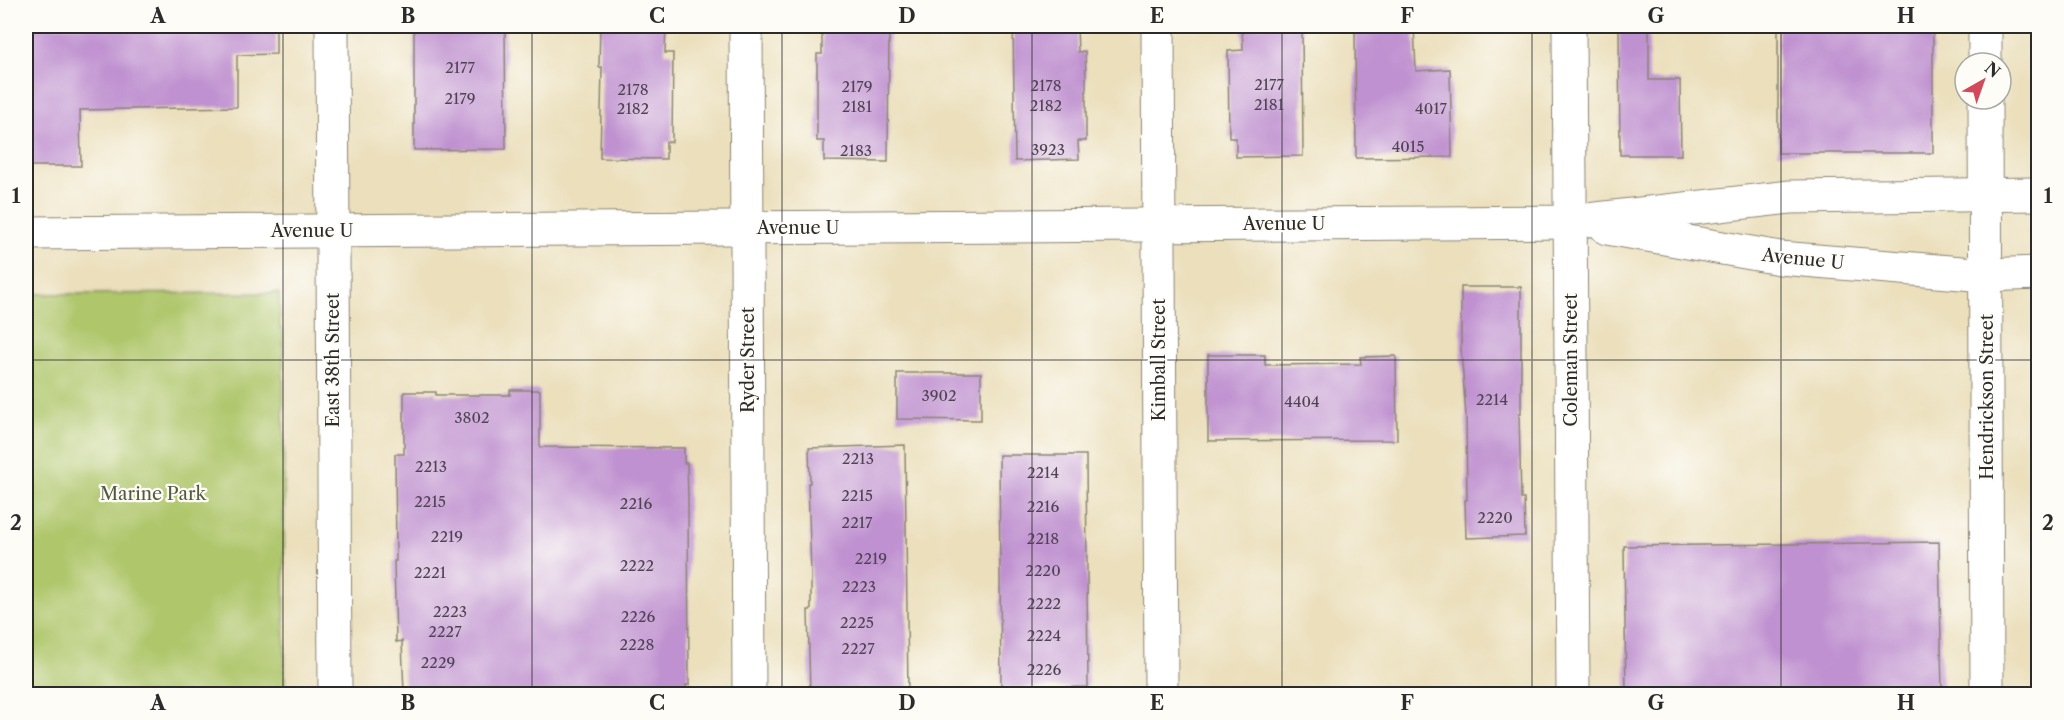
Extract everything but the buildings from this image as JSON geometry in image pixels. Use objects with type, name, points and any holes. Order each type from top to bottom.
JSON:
[{"type":"street","name":"East 38th Street","points":[[332,26],[335,694]]},
{"type":"street","name":"Ryder Street","points":[[746,26],[748,694]]},
{"type":"street","name":"Kimball Street","points":[[1158,26],[1161,694]]},
{"type":"street","name":"Coleman Street","points":[[1569,26],[1573,694]]},
{"type":"street","points":[[1985,26],[1985,51]]},
{"type":"street","name":"Hendrickson Street","points":[[1985,111],[1987,694]]},
{"type":"street","name":"Avenue U","points":[[26,233],[1570,222],[1790,197],[2038,194]]},
{"type":"street","name":"Avenue U","points":[[1570,222],[1775,258],[1986,275],[2038,273]]},
{"type":"green space","name":"Marine Park","points":[[279,293],[280,328],[283,330],[285,694],[26,694],[26,294]]}]
